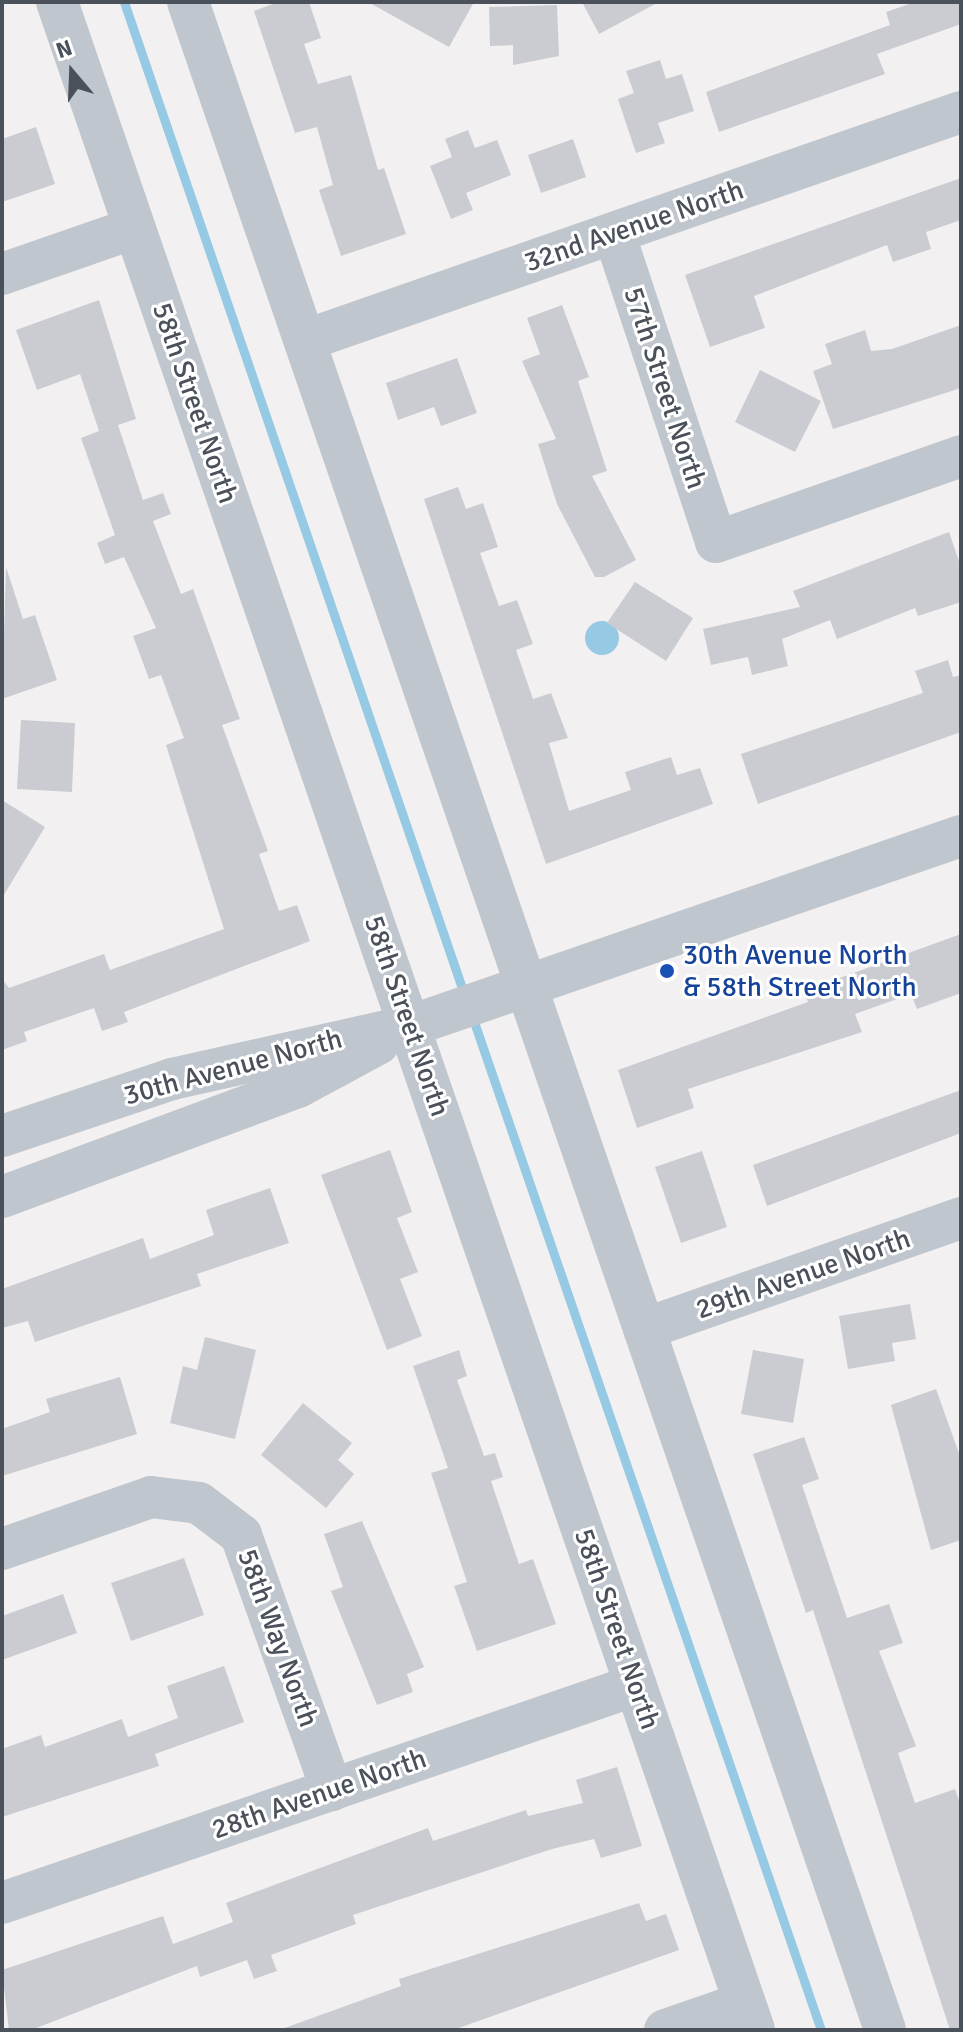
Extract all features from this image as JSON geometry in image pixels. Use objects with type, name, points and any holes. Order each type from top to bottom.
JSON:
[{"type":"street","name":"58th Street North","points":[[57,2],[134,228],[423,1021],[636,1685],[749,2016]]},
{"type":"street","points":[[188,2],[306,340],[517,990],[644,1329],[885,2030]]},
{"type":"street","name":"32nd Avenue North","points":[[306,340],[961,112]]},
{"type":"street","points":[[2,274],[134,228]]},
{"type":"street","name":"57th Street North","points":[[614,233],[716,542],[961,456]]},
{"type":"street","points":[[423,1021],[961,836]]},
{"type":"street","name":"30th Avenue North","points":[[2,1136],[249,1058],[423,1021]]},
{"type":"street","name":"30th Avenue North","points":[[2,1197],[298,1087],[423,1021]]},
{"type":"street","name":"29th Avenue North","points":[[644,1329],[960,1221]]},
{"type":"street","name":"58th Way North","points":[[2,1549],[151,1497],[199,1503],[241,1535],[332,1790]]},
{"type":"street","name":"28th Avenue North","points":[[2,1903],[636,1685]]},
{"type":"street","points":[[665,2030],[749,2016]]},
{"type":"water","points":[[602,621],[614,626],[619,638],[614,650],[602,655],[590,650],[585,638],[590,626]]},
{"type":"building","points":[[278,2],[309,2],[321,38],[304,44],[318,84],[351,75],[378,170],[384,168],[406,234],[341,256],[319,190],[333,185],[317,127],[295,133],[254,11]]},
{"type":"building","points":[[368,2],[474,2],[449,47]]},
{"type":"building","points":[[582,2],[659,2],[599,34]]},
{"type":"building","points":[[915,2],[961,2],[961,24],[877,54],[885,74],[719,132],[706,92],[890,25],[886,12]]},
{"type":"building","points":[[557,5],[559,56],[513,65],[513,45],[490,46],[489,7]]},
{"type":"building","points":[[660,60],[666,79],[682,74],[694,111],[658,123],[665,143],[636,153],[618,99],[634,93],[626,71]]},
{"type":"building","points":[[36,127],[55,184],[2,202],[2,139]]},
{"type":"building","points":[[468,130],[475,148],[497,140],[511,175],[466,193],[473,210],[451,219],[430,166],[452,157],[445,139]]},
{"type":"building","points":[[573,139],[586,177],[541,193],[528,155]]},
{"type":"building","points":[[961,178],[961,220],[926,232],[931,249],[893,262],[887,245],[754,296],[765,328],[710,347],[685,275]]},
{"type":"building","points":[[99,300],[136,419],[118,425],[143,500],[163,493],[171,514],[153,521],[181,594],[193,589],[240,719],[222,725],[268,851],[259,854],[279,911],[297,905],[310,941],[124,1012],[128,1022],[102,1031],[94,1008],[24,1032],[27,1041],[2,1050],[2,979],[9,988],[104,954],[110,970],[224,929],[166,745],[184,738],[161,675],[149,679],[133,636],[156,628],[124,557],[105,564],[97,543],[115,535],[81,438],[99,431],[80,374],[37,390],[16,330]]},
{"type":"building","points":[[562,305],[589,377],[578,381],[607,471],[592,476],[636,560],[604,577],[595,577],[557,504],[538,444],[556,439],[522,361],[540,354],[527,318]]},
{"type":"building","points":[[961,325],[961,388],[833,429],[813,371],[832,364],[825,344],[865,330],[871,351],[892,349]]},
{"type":"building","points":[[457,358],[477,413],[441,426],[434,407],[398,420],[386,383]]},
{"type":"building","points":[[760,370],[821,401],[795,452],[735,422]]},
{"type":"building","points":[[458,487],[466,509],[483,503],[498,547],[480,553],[499,606],[517,600],[533,644],[516,650],[533,699],[551,693],[568,738],[549,743],[569,811],[631,790],[625,772],[671,757],[677,775],[700,768],[713,804],[546,864],[424,499]]},
{"type":"building","points":[[949,532],[961,567],[961,602],[918,616],[915,608],[837,639],[830,620],[782,639],[788,666],[752,675],[748,657],[711,665],[703,629],[800,607],[793,591]]},
{"type":"building","points":[[6,567],[23,619],[35,615],[57,680],[2,699]]},
{"type":"building","points":[[635,582],[693,618],[666,661],[607,623]]},
{"type":"building","points":[[948,660],[953,677],[961,675],[961,732],[758,804],[741,754],[923,693],[915,671]]},
{"type":"building","points":[[21,720],[75,723],[72,792],[17,789]]},
{"type":"building","points":[[2,800],[45,827],[2,898]]},
{"type":"building","points":[[961,934],[961,993],[917,1009],[911,994],[855,1014],[862,1032],[688,1089],[694,1108],[637,1128],[618,1070],[808,1002],[804,991]]},
{"type":"building","points":[[961,1090],[961,1133],[767,1206],[753,1165]]},
{"type":"building","points":[[390,1150],[412,1212],[397,1218],[418,1272],[400,1279],[422,1336],[387,1350],[321,1175]]},
{"type":"building","points":[[702,1151],[727,1227],[681,1243],[655,1167]]},
{"type":"building","points":[[270,1188],[289,1243],[197,1274],[201,1286],[35,1342],[28,1321],[2,1328],[2,1289],[143,1238],[150,1259],[214,1235],[206,1210]]},
{"type":"building","points":[[910,1304],[916,1339],[892,1343],[895,1361],[848,1369],[839,1316]]},
{"type":"building","points":[[205,1337],[256,1350],[235,1439],[170,1423],[183,1366],[197,1370]]},
{"type":"building","points":[[459,1350],[467,1376],[457,1380],[484,1456],[495,1453],[503,1477],[491,1481],[519,1564],[533,1559],[556,1624],[477,1651],[454,1586],[467,1582],[431,1473],[448,1468],[413,1366]]},
{"type":"building","points":[[753,1350],[804,1359],[793,1423],[741,1414]]},
{"type":"building","points":[[120,1377],[137,1434],[2,1476],[2,1429],[50,1412],[46,1399]]},
{"type":"building","points":[[936,1389],[961,1459],[961,1540],[931,1550],[891,1405]]},
{"type":"building","points":[[303,1403],[352,1443],[338,1460],[354,1474],[326,1508],[261,1455]]},
{"type":"building","points":[[804,1437],[819,1479],[802,1485],[847,1618],[889,1604],[903,1643],[879,1651],[916,1746],[898,1753],[915,1803],[955,1789],[961,1806],[961,2030],[950,2030],[813,1610],[806,1613],[753,1454]]},
{"type":"building","points":[[362,1521],[424,1667],[407,1674],[413,1692],[377,1705],[331,1591],[343,1587],[324,1534]]},
{"type":"building","points":[[184,1558],[204,1615],[131,1641],[111,1583]]},
{"type":"building","points":[[63,1594],[77,1633],[2,1660],[2,1616]]},
{"type":"building","points":[[224,1666],[244,1722],[155,1754],[159,1766],[2,1817],[2,1749],[41,1735],[45,1747],[122,1719],[128,1737],[178,1718],[167,1686]]},
{"type":"building","points":[[617,1767],[642,1846],[601,1858],[594,1839],[552,1849],[353,1915],[356,1924],[271,1955],[277,1971],[254,1979],[247,1960],[200,1977],[197,1966],[31,2030],[9,2030],[2,1970],[163,1916],[173,1944],[233,1922],[226,1903],[428,1828],[433,1841],[526,1810],[528,1816],[583,1803],[576,1780]]},
{"type":"building","points":[[639,1903],[646,1921],[666,1914],[679,1950],[453,2030],[279,2030],[401,1986],[399,1979]]},
{"type":"waterway","points":[[124,2],[464,994]]},
{"type":"waterway","points":[[472,1016],[821,2030]]},
{"type":"place","name":"30th Avenue North & 58th Street North","points":[[667,971]]}]
